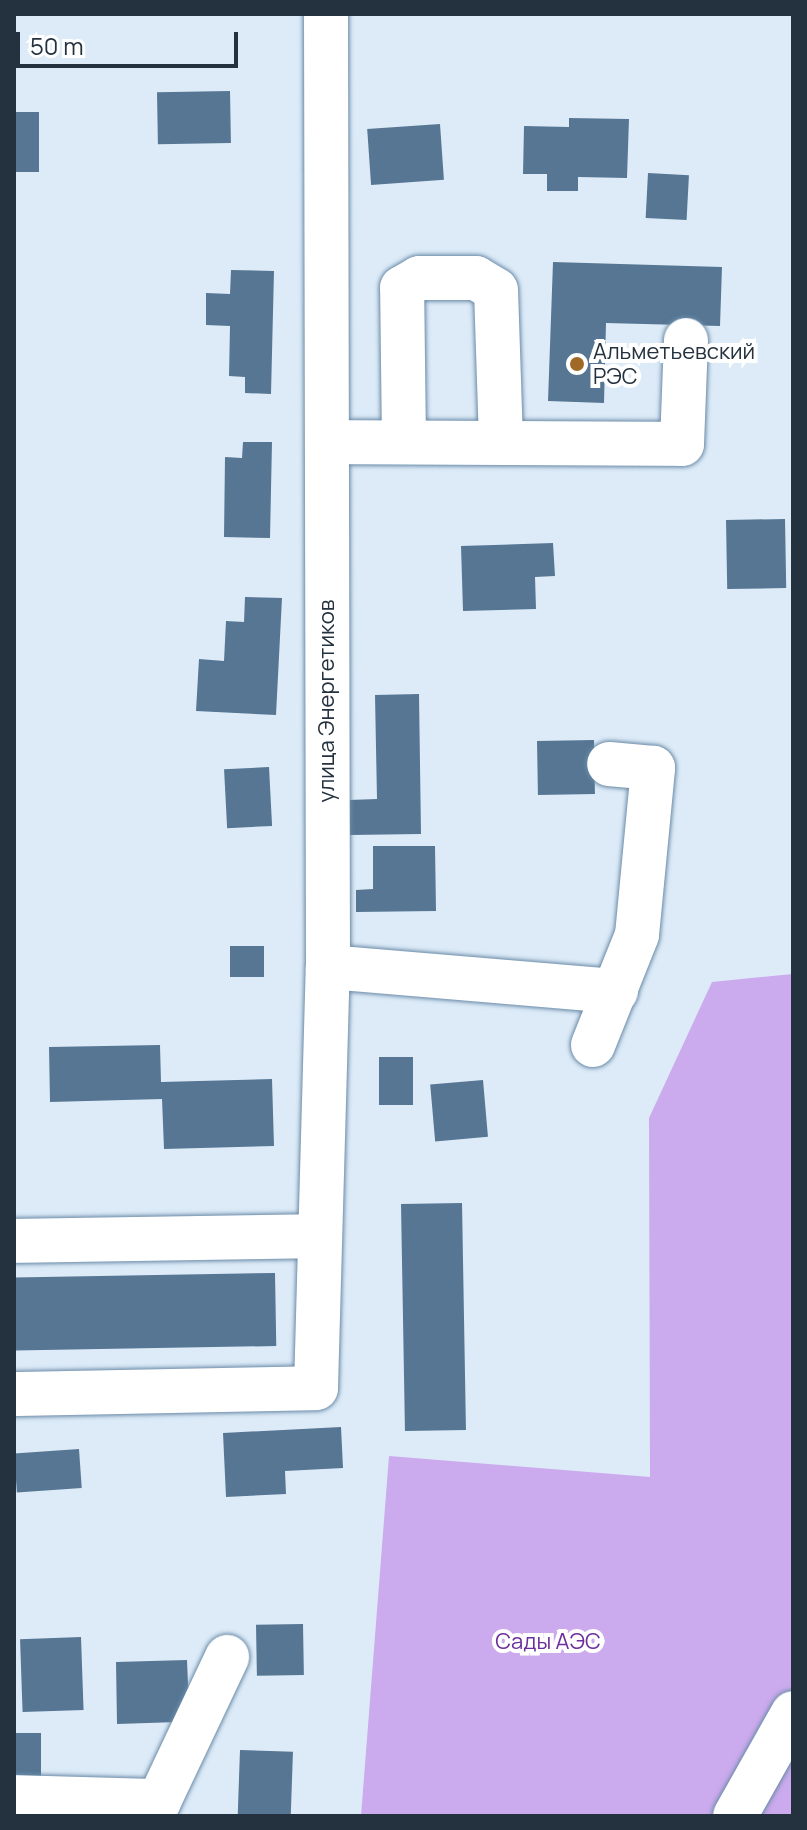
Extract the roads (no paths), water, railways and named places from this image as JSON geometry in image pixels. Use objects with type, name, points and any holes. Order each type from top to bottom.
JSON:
[{"type":"street","name":"улица Энергетиков","points":[[14,1394],[316,1388],[328,967],[326,14]]},
{"type":"street","points":[[404,442],[402,288],[419,278],[476,278],[496,290],[501,443]]},
{"type":"street","points":[[327,442],[682,444],[686,340]]},
{"type":"street","points":[[593,1045],[637,935],[643,902],[644,834],[653,768],[609,764]]},
{"type":"street","points":[[328,967],[616,991]]},
{"type":"street","points":[[14,1241],[320,1236]]},
{"type":"street","points":[[14,1797],[155,1808],[227,1657]]},
{"type":"street","points":[[735,1816],[793,1713]]},
{"type":"place","name":"Альметьевский РЭС","points":[[577,364]]},
{"type":"park label","name":"Сады АЭС","points":[[548,1642]]}]
